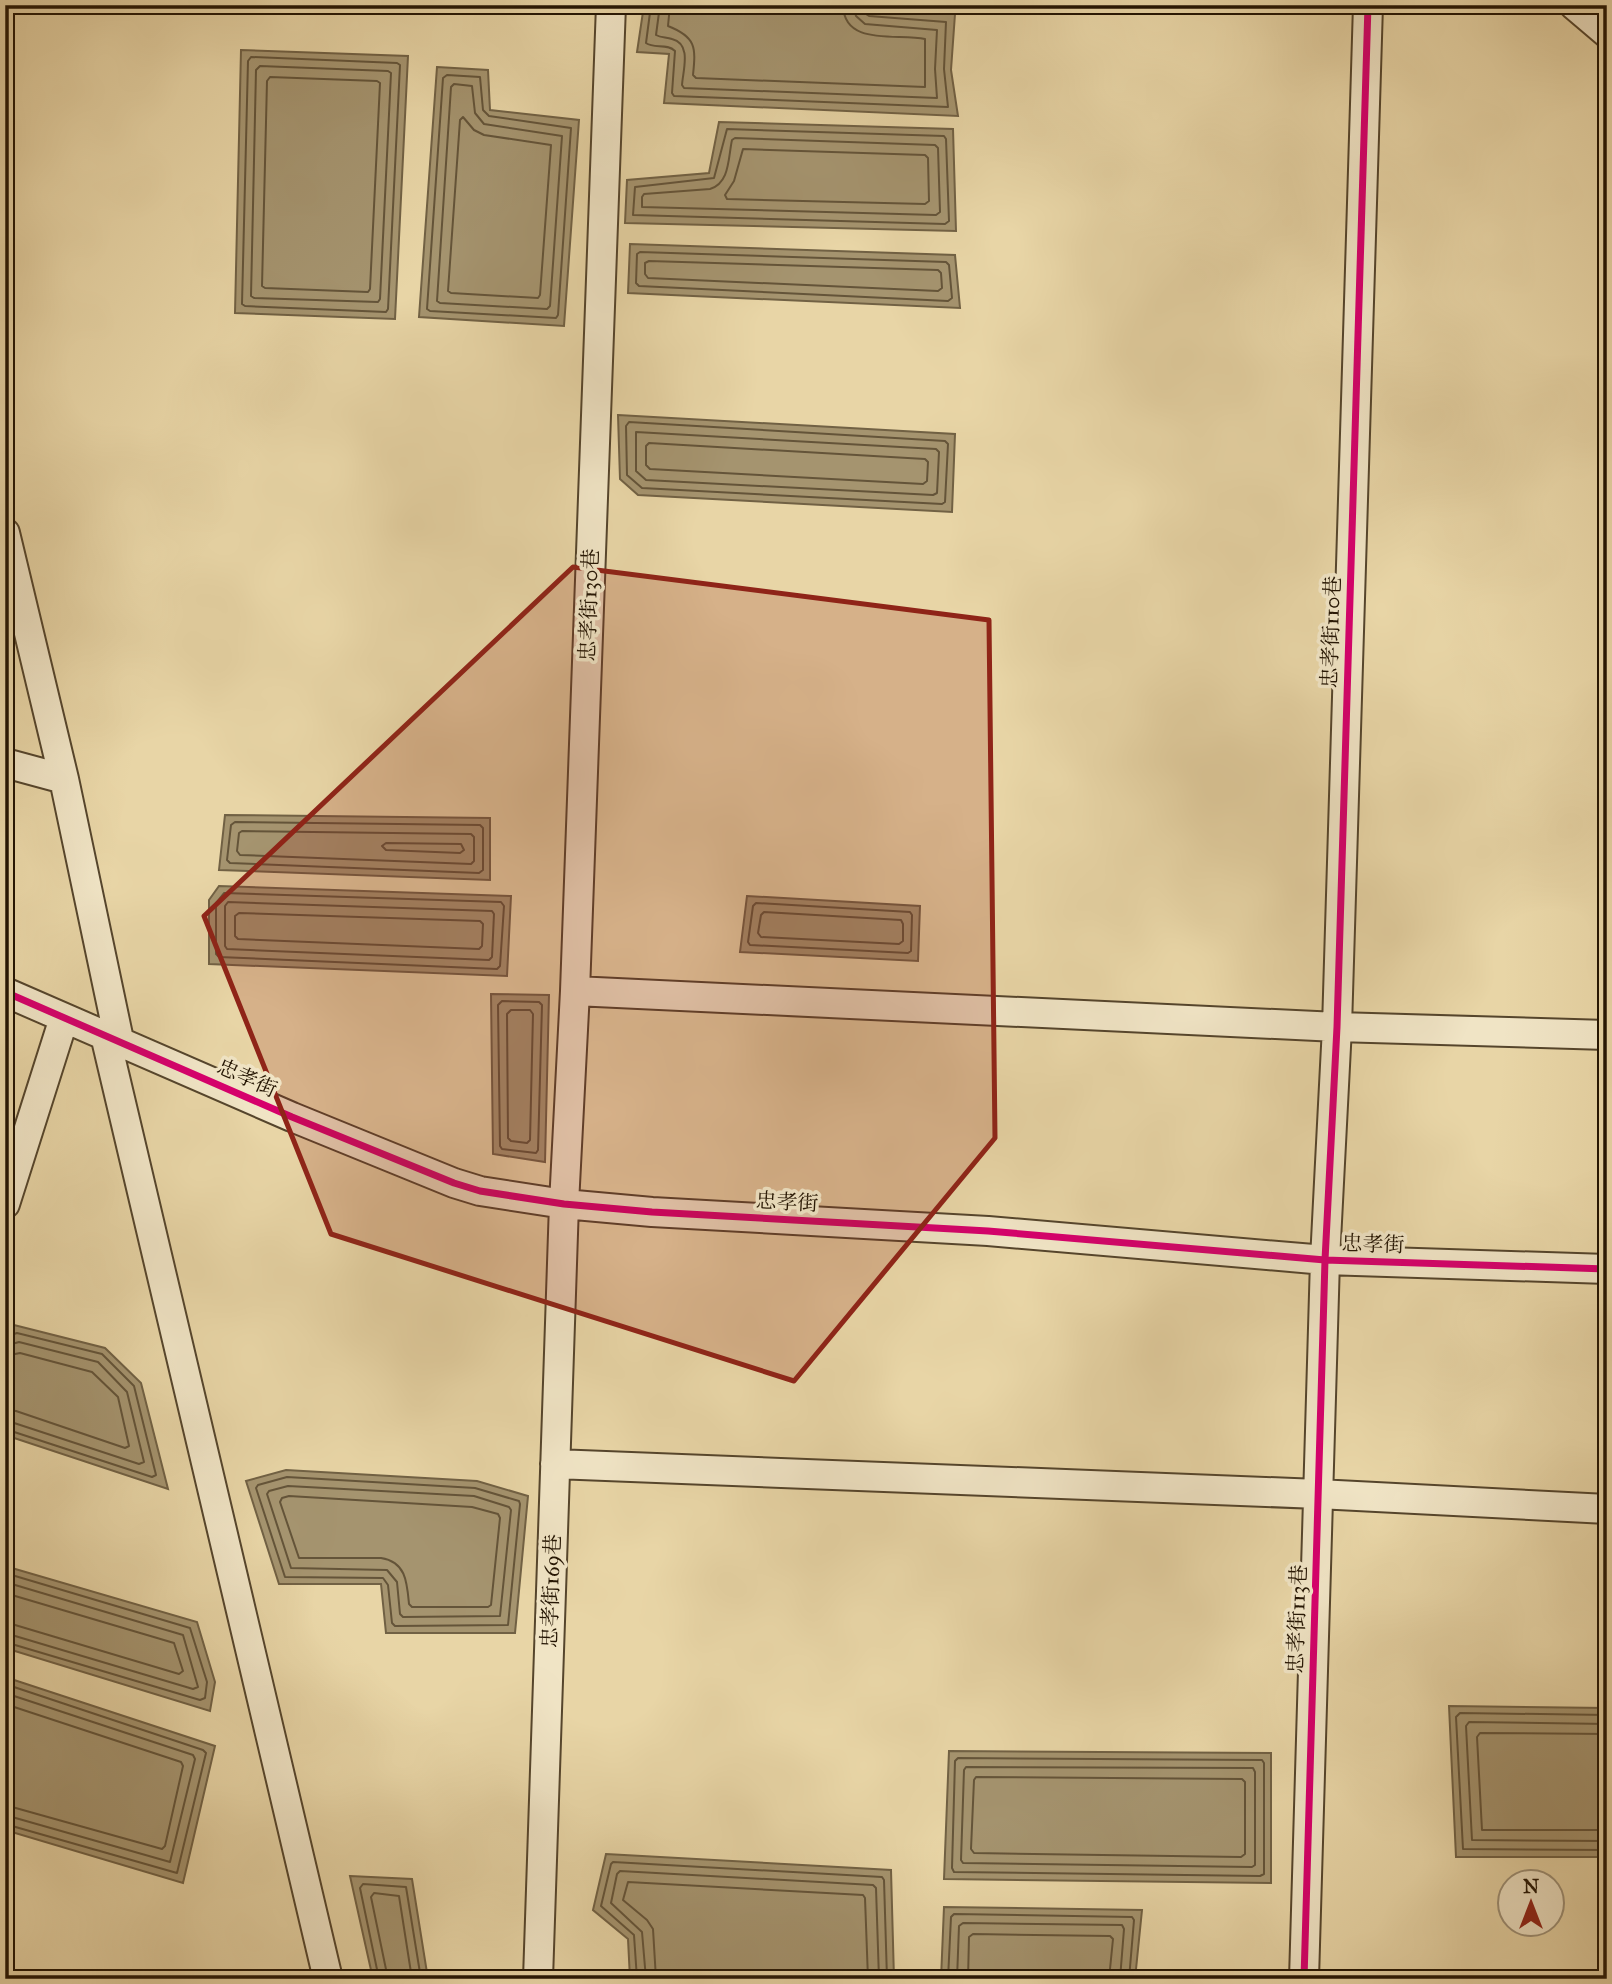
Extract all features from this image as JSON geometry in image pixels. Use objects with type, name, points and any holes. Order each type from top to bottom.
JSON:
[{"type":"street","name":"忠孝街130巷","points":[[564,1204],[575,991],[611,5]]},
{"type":"street","name":"忠孝街110巷","points":[[1325,1259],[1337,1027],[1368,5]]},
{"type":"street","points":[[1574,5],[1607,33]]},
{"type":"street","points":[[5,533],[64,779],[111,1037],[328,1979]]},
{"type":"street","points":[[5,764],[64,779]]},
{"type":"street","points":[[575,991],[1337,1027],[1607,1035]]},
{"type":"street","name":"忠孝街","points":[[5,992],[292,1117],[480,1191],[564,1204],[652,1212],[988,1231],[1325,1259],[1607,1269]]},
{"type":"street","points":[[5,1204],[64,1018]]},
{"type":"street","name":"忠孝街169巷","points":[[538,1979],[564,1204]]},
{"type":"street","name":"忠孝街113巷","points":[[1304,1979],[1325,1259]]},
{"type":"street","points":[[555,1464],[1318,1494],[1607,1509]]},
{"type":"highlighted area","points":[[573,567],[989,620],[995,1138],[794,1381],[331,1234],[204,916]]},
{"type":"water","points":[[644,5],[816,5],[955,14],[951,70],[958,116],[664,103],[669,54],[637,52]]},
{"type":"water","points":[[241,50],[408,56],[395,319],[235,313]]},
{"type":"water","points":[[437,67],[488,70],[490,110],[579,120],[564,326],[419,317]]},
{"type":"water","points":[[719,122],[953,129],[956,231],[625,223],[627,180],[709,173]]},
{"type":"water","points":[[630,244],[955,255],[960,308],[628,293]]},
{"type":"water","points":[[618,415],[955,434],[952,512],[638,495],[620,479]]},
{"type":"water","points":[[225,815],[490,818],[490,880],[219,870]]},
{"type":"water","points":[[219,886],[511,896],[507,976],[209,964],[209,900]]},
{"type":"water","points":[[747,896],[920,906],[918,961],[740,952]]},
{"type":"water","points":[[491,994],[549,995],[545,1162],[493,1154]]},
{"type":"water","points":[[10,1324],[105,1348],[141,1383],[168,1489],[5,1435],[5,1342]]},
{"type":"water","points":[[286,1470],[477,1481],[528,1496],[515,1633],[386,1633],[381,1584],[279,1584],[246,1481]]},
{"type":"water","points":[[5,1566],[197,1622],[215,1682],[210,1711],[5,1648]]},
{"type":"water","points":[[5,1677],[215,1746],[183,1883],[5,1830]]},
{"type":"water","points":[[1449,1706],[1607,1708],[1607,1857],[1456,1857]]},
{"type":"water","points":[[949,1751],[1271,1753],[1271,1883],[944,1879]]},
{"type":"water","points":[[606,1854],[891,1870],[894,1979],[630,1979],[628,1939],[593,1910]]},
{"type":"water","points":[[350,1876],[412,1879],[428,1979],[373,1979]]},
{"type":"water","points":[[944,1907],[1142,1910],[1135,1979],[941,1979]]},
{"type":"cycle path","points":[[1304,1979],[1325,1260],[1337,1027],[1368,5]]},
{"type":"cycle path","points":[[5,992],[292,1117],[480,1191],[564,1204],[652,1212],[988,1231],[1325,1260],[1607,1269]]}]
